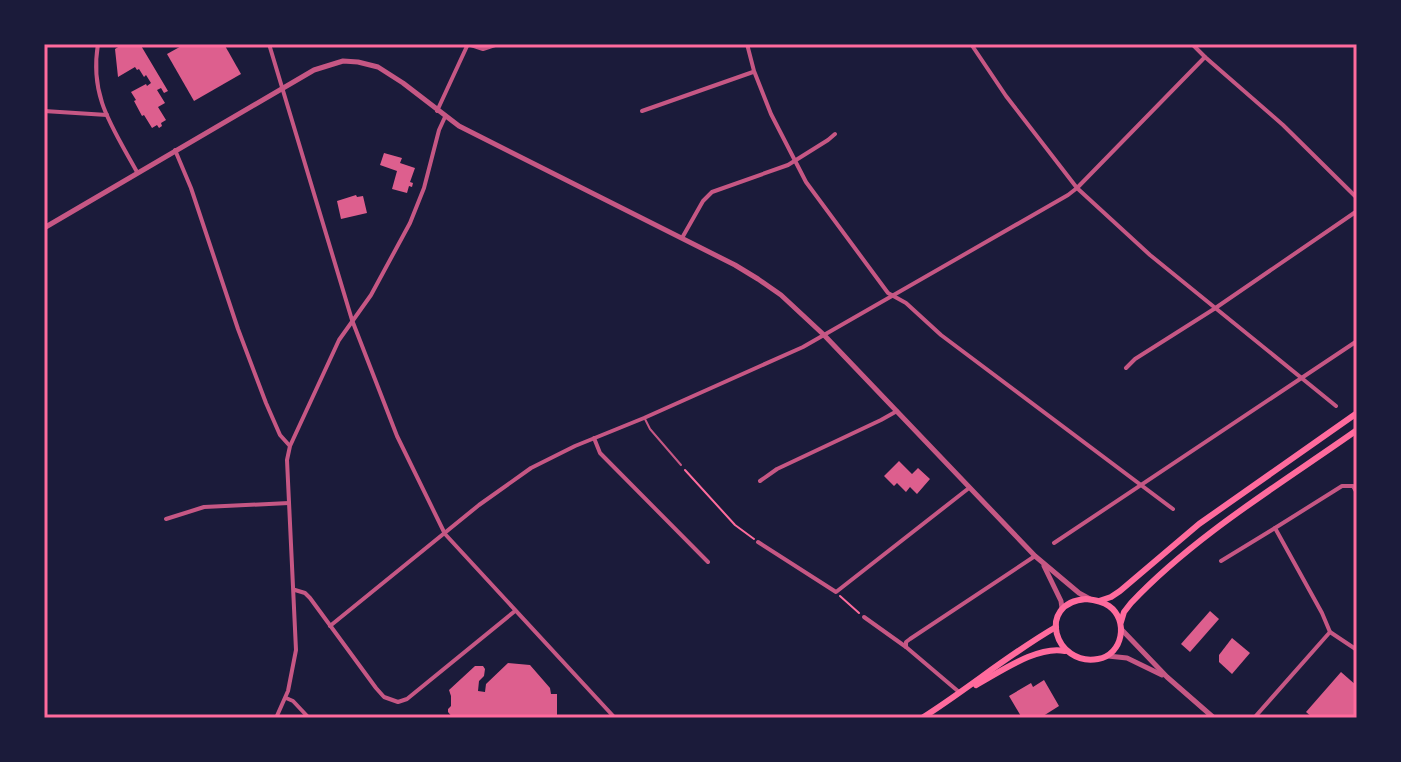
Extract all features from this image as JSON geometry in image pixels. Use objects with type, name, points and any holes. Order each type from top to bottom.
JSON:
[{"type":"main road","points":[[1068,652],[1058,640],[1056,627],[1062,608],[1075,601],[1111,597],[1199,524],[1357,413]]},
{"type":"main road","points":[[960,693],[1031,656],[1048,651],[1058,650],[1089,659],[1107,656],[1118,645],[1124,612],[1150,583],[1237,515],[1357,430]]},
{"type":"main road","points":[[1095,600],[1113,608],[1121,626]]},
{"type":"main road","points":[[922,718],[1024,645],[1056,627]]},
{"type":"street","points":[[98,44],[95,74],[98,91],[137,172]]},
{"type":"street","points":[[269,44],[352,320],[397,436],[445,534],[615,718]]},
{"type":"street","points":[[437,111],[468,44],[483,49],[498,44]]},
{"type":"street","points":[[747,44],[771,114],[795,162],[880,284],[941,335],[1173,509]]},
{"type":"street","points":[[971,44],[1006,96],[1077,188],[1214,309],[1336,406]]},
{"type":"street","points":[[1192,44],[1283,125],[1357,198]]},
{"type":"street","points":[[330,626],[524,472],[559,453],[803,347],[1077,188],[1205,57]]},
{"type":"street","points":[[44,228],[314,70],[343,61],[378,67],[445,117],[682,238],[781,295],[824,335],[1043,565],[1079,593],[1095,600]]},
{"type":"street","points":[[642,111],[754,71]]},
{"type":"street","points":[[44,111],[107,115]]},
{"type":"street","points":[[276,718],[286,698],[296,650],[287,460],[290,446],[342,333],[371,295],[410,223],[445,117]]},
{"type":"street","points":[[682,238],[703,201],[712,192],[795,162],[835,134]]},
{"type":"street","points":[[175,150],[266,403],[283,441],[290,446]]},
{"type":"street","points":[[1126,368],[1357,211]]},
{"type":"street","points":[[1054,543],[1357,341]]},
{"type":"street","points":[[760,481],[777,469],[897,411]]},
{"type":"street","points":[[594,438],[600,453],[708,562]]},
{"type":"street","points":[[1221,561],[1342,486],[1353,486],[1357,493]]},
{"type":"street","points":[[758,542],[836,592],[969,488]]},
{"type":"street","points":[[166,519],[204,507],[289,503]]},
{"type":"street","points":[[1275,528],[1330,632],[1357,650]]},
{"type":"street","points":[[906,647],[910,639],[1035,556]]},
{"type":"street","points":[[1043,565],[1062,608]]},
{"type":"street","points":[[294,590],[305,593],[384,697],[398,702],[407,699],[515,611]]},
{"type":"street","points":[[864,617],[906,647],[960,693]]},
{"type":"street","points":[[1121,626],[1167,677],[1214,718]]},
{"type":"street","points":[[1254,718],[1330,632]]},
{"type":"street","points":[[1107,656],[1127,658],[1167,677]]},
{"type":"street","points":[[286,698],[309,718]]},
{"type":"lane","points":[[644,418],[681,465]]},
{"type":"path","points":[[681,465],[735,525],[758,542]]},
{"type":"path","points":[[836,592],[864,617]]},
{"type":"building","points":[[123,44],[140,44],[168,91],[157,90],[165,103],[158,107],[166,120],[159,128],[157,125],[152,128],[142,116],[131,92],[151,83],[146,75],[144,77],[135,67],[118,77],[115,49]]},
{"type":"building","points":[[185,44],[224,44],[241,74],[194,101],[167,54]]},
{"type":"building","points":[[384,153],[402,158],[400,163],[415,168],[410,182],[413,183],[412,187],[409,186],[407,193],[392,189],[397,171],[380,165]]},
{"type":"building","points":[[363,196],[367,213],[341,219],[337,201]]},
{"type":"building","points":[[899,461],[912,474],[918,468],[930,479],[917,494],[910,487],[906,492],[897,483],[894,486],[884,476]]},
{"type":"building","points":[[1210,611],[1219,619],[1190,652],[1181,644]]},
{"type":"building","points":[[1232,638],[1250,653],[1232,674],[1219,662],[1219,655]]},
{"type":"building","points":[[508,663],[530,665],[550,688],[551,694],[557,694],[557,717],[453,718],[448,712],[451,706],[449,690],[475,666],[483,666],[484,676],[479,681],[478,691],[485,692],[486,684]]},
{"type":"building","points":[[1341,672],[1357,686],[1357,718],[1313,718],[1306,712]]},
{"type":"building","points":[[1044,680],[1059,706],[1040,718],[1022,718],[1009,696],[1031,683],[1033,687]]}]
